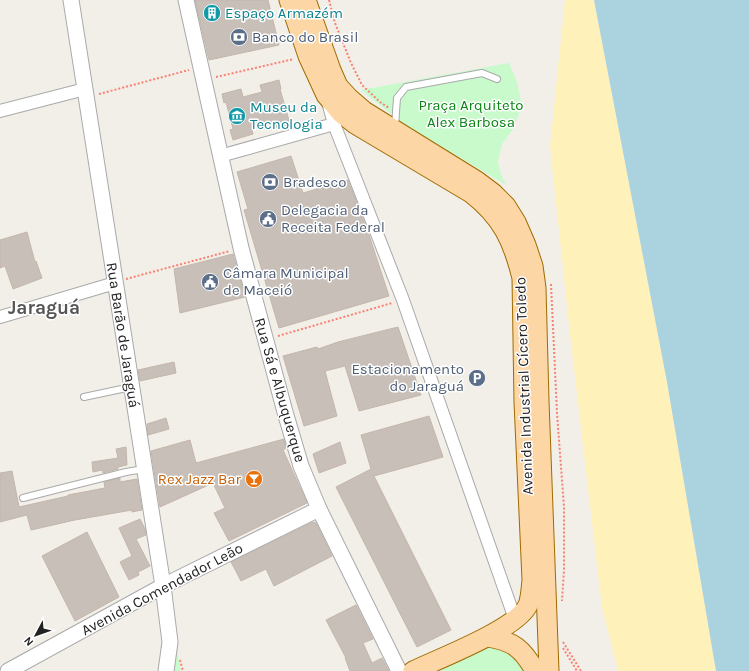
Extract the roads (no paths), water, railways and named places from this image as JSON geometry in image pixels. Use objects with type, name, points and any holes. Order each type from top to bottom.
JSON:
[{"type":"main road","name":"Avenida Industrial Cícero Toledo","points":[[289,0],[308,56],[326,95],[341,113],[355,124],[471,193],[485,204],[497,218],[508,236],[522,278],[524,402],[532,580],[527,606],[515,619],[488,637],[434,665],[413,671]]},
{"type":"main road","name":"Avenida Industrial Cícero Toledo","points":[[306,0],[338,86],[364,111],[395,121],[493,193],[506,206],[516,222],[526,245],[536,288],[549,671]]},
{"type":"main road","points":[[488,637],[510,642],[519,648],[535,671]]},
{"type":"street","name":"Rua Barão de Jaraguá","points":[[71,0],[163,586],[170,642],[166,671]]},
{"type":"street","name":"Rua Sá e Albuquerque","points":[[186,0],[201,74],[241,248],[295,446],[319,509],[399,671]]},
{"type":"street","points":[[0,111],[85,93]]},
{"type":"street","points":[[326,95],[334,124],[403,300],[515,619]]},
{"type":"street","points":[[220,156],[334,124]]},
{"type":"street","points":[[0,317],[115,283]]},
{"type":"street","name":"Avenida Comendador Leão","points":[[8,671],[163,586],[319,509]]},
{"type":"lane","points":[[395,121],[397,98],[406,87],[482,73],[497,79]]},
{"type":"lane","points":[[84,397],[131,387]]},
{"type":"lane","points":[[23,498],[126,472],[144,469]]},
{"type":"water","points":[[594,0],[749,0],[749,671],[716,671],[667,382]]},
{"type":"place","name":"Espaço Armazém","points":[[212,13]]},
{"type":"place","name":"Banco do Brasil","points":[[239,37]]},
{"type":"place","name":"Museu da Tecnologia","points":[[237,116]]},
{"type":"place","name":"Bradesco","points":[[270,182]]},
{"type":"place","name":"Delegacia da Receita Federal","points":[[268,219]]},
{"type":"place","name":"Câmara Municipal de Maceió","points":[[210,282]]},
{"type":"place","name":"Estacionamento do Jaraguá","points":[[477,378]]},
{"type":"place","name":"Rex Jazz Bar","points":[[254,479]]},
{"type":"district","name":"Jaraguá","points":[[44,307]]},
{"type":"park label","name":"Praça Arquiteto Alex Barbosa","points":[[471,114]]}]
